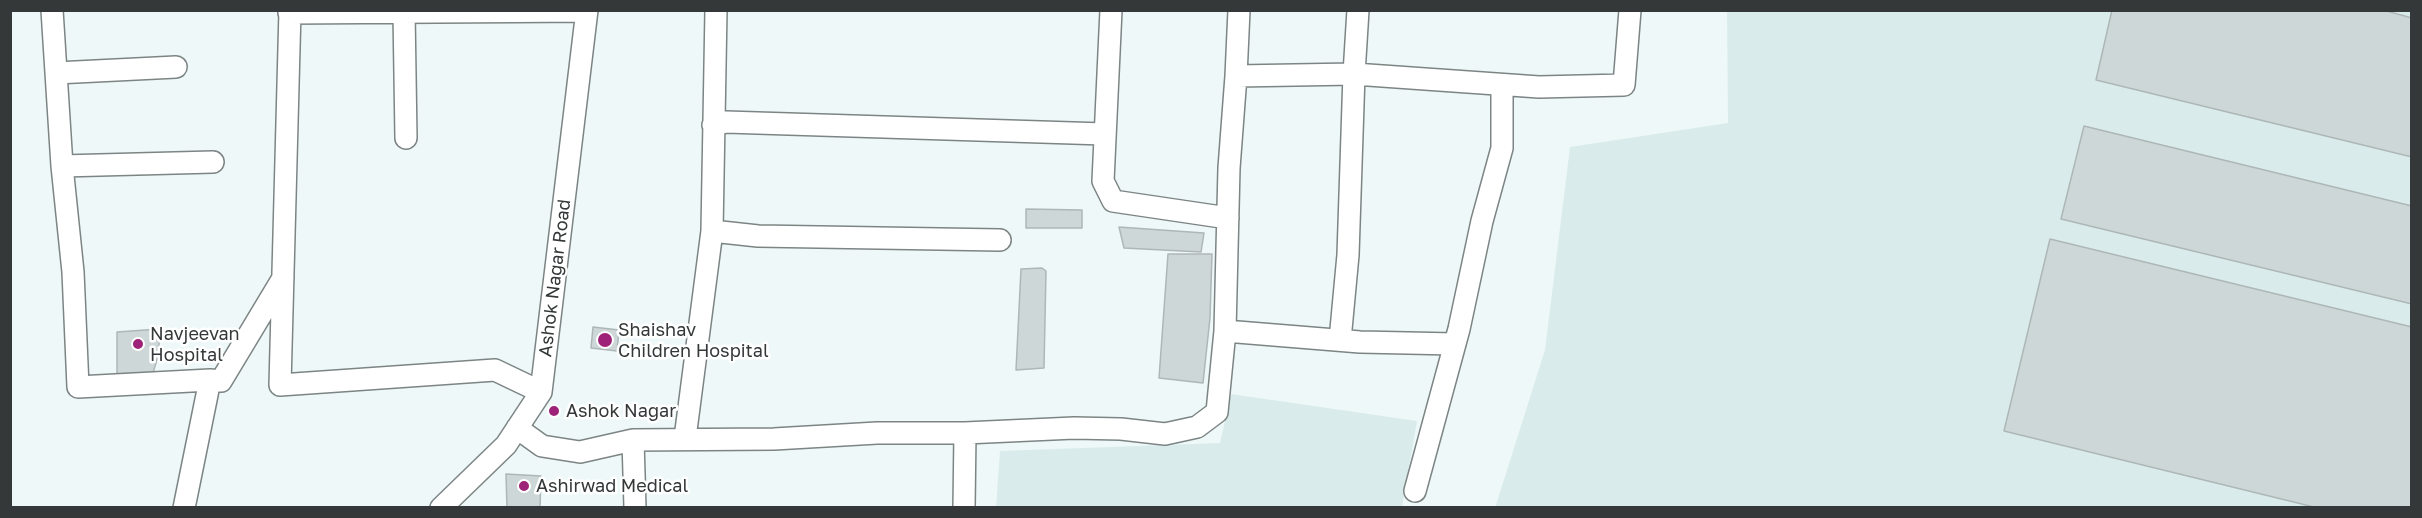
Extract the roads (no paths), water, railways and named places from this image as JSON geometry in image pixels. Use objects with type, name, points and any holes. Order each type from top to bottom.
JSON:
[{"type":"street","points":[[51,10],[62,165],[73,272],[78,387],[220,381],[283,278]]},
{"type":"street","points":[[685,438],[712,231],[716,10]]},
{"type":"street","points":[[1111,10],[1103,181],[1113,201],[1228,218]]},
{"type":"street","points":[[518,428],[542,447],[580,452],[633,440],[774,439],[877,433],[966,433],[1074,428],[1121,429],[1165,434],[1197,427],[1217,412],[1225,331],[1229,168],[1239,10]]},
{"type":"street","points":[[1340,340],[1348,255],[1358,10]]},
{"type":"street","points":[[1236,76],[1354,74],[1502,86],[1624,85],[1630,10]]},
{"type":"street","points":[[541,392],[495,370],[280,385],[290,12],[587,11]]},
{"type":"street","name":"Ashok Nagar Road","points":[[441,507],[506,445],[541,392],[587,11]]},
{"type":"street","points":[[404,12],[406,138]]},
{"type":"street","points":[[56,73],[176,67]]},
{"type":"street","points":[[1414,491],[1455,344],[1482,221],[1502,148],[1502,86]]},
{"type":"street","points":[[713,125],[726,122],[1104,134]]},
{"type":"street","points":[[62,165],[213,162]]},
{"type":"street","points":[[712,231],[758,236],[1000,240]]},
{"type":"street","points":[[1225,331],[1340,340],[1455,344]]},
{"type":"street","points":[[184,507],[210,380]]},
{"type":"street","points":[[964,507],[966,433]]},
{"type":"street","points":[[633,440],[635,507]]},
{"type":"place","name":"Shaishav Children Hospital","points":[[605,340]]},
{"type":"place","name":"Navjeevan Hospital","points":[[138,344]]},
{"type":"place","name":"Ashok Nagar","points":[[554,411]]},
{"type":"place","name":"Ashirwad Medical","points":[[524,486]]}]
